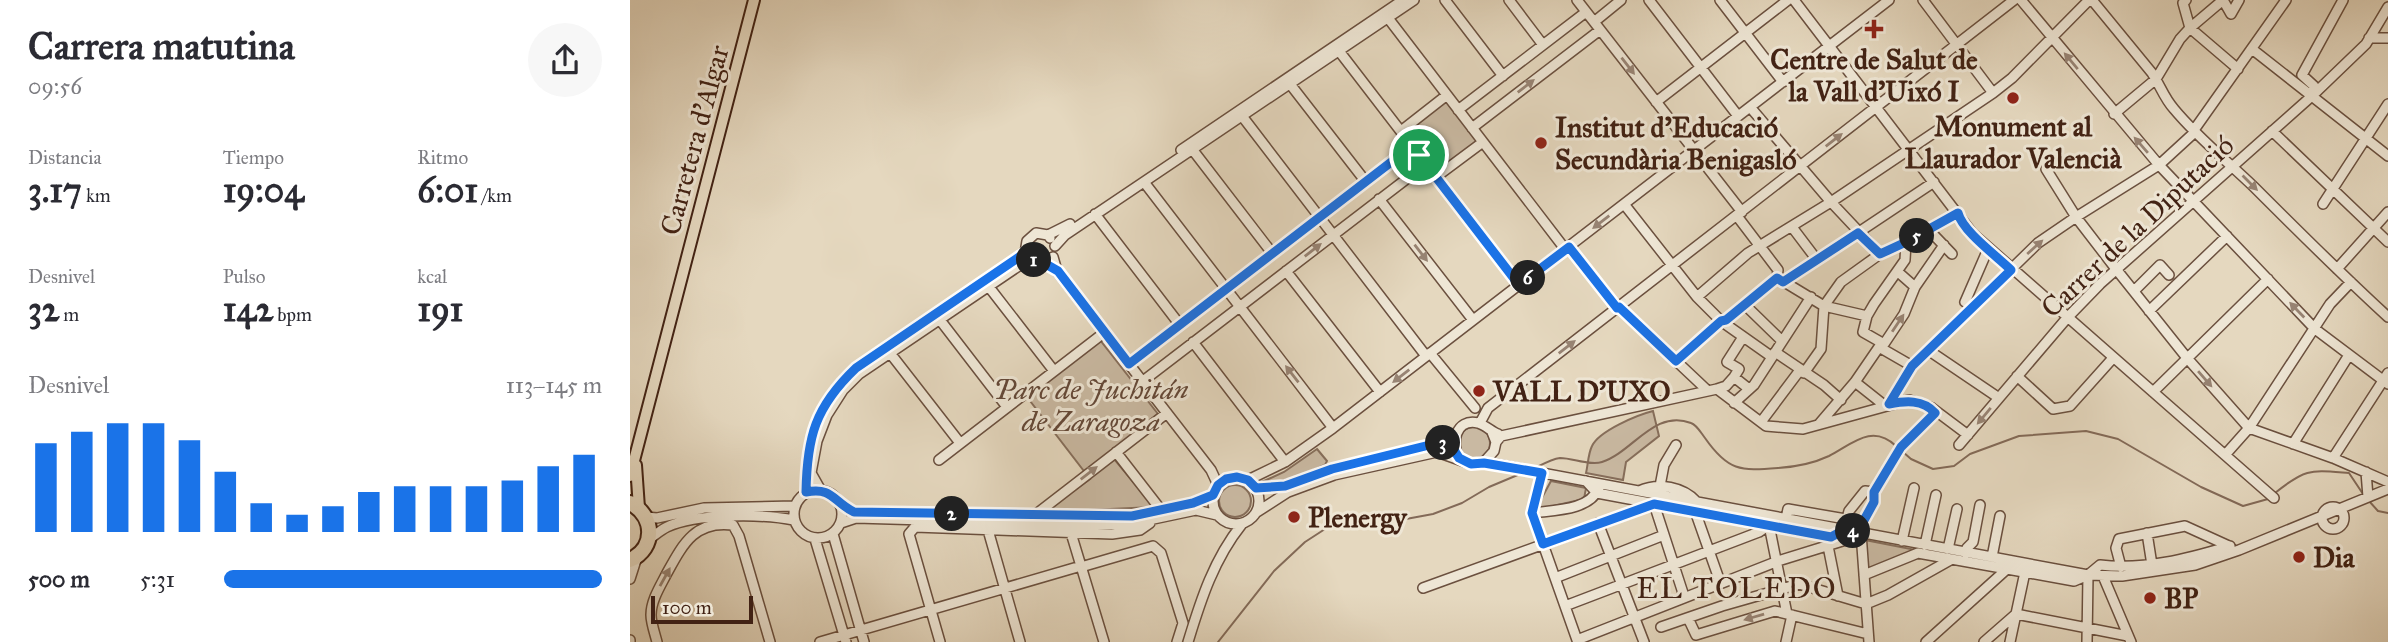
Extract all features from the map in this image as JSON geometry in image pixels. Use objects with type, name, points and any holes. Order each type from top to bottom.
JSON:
[{"type":"highway","points":[[633,559],[649,539],[649,524],[638,509]]},
{"type":"main road","name":"Carretera d'Algar","points":[[630,475],[754,0]]},
{"type":"main road","name":"Carretera d'Algar","points":[[636,454],[638,509]]},
{"type":"street","points":[[1027,256],[1027,241],[1036,233],[1048,235],[1073,223],[1402,0]]},
{"type":"street","points":[[1222,482],[1058,271],[1053,257],[1055,246],[1065,235],[1414,0]]},
{"type":"street","points":[[1445,0],[1503,76]]},
{"type":"street","points":[[1509,0],[1544,45]]},
{"type":"street","points":[[1577,0],[1694,150],[1778,270],[1780,280],[1824,306],[1867,316]]},
{"type":"street","points":[[1472,128],[1597,26],[1621,0]]},
{"type":"street","points":[[1649,0],[1738,116]]},
{"type":"street","points":[[1720,0],[1783,82]]},
{"type":"street","points":[[1656,102],[1788,0]]},
{"type":"street","points":[[1794,0],[1972,233],[2274,498]]},
{"type":"street","points":[[1248,480],[1285,462],[1333,428],[1889,0]]},
{"type":"street","points":[[1923,0],[1993,93]]},
{"type":"street","points":[[1459,458],[1454,450],[1454,439],[1460,428],[1476,423],[1488,408],[2014,0]]},
{"type":"street","points":[[2021,0],[2159,165],[2315,329],[2386,380],[2333,458]]},
{"type":"street","points":[[1698,297],[1748,253],[1831,202],[1993,93],[2012,78],[2050,37],[2091,0],[2156,79],[2158,87],[2174,109],[2388,317]]},
{"type":"street","points":[[2186,0],[2183,4],[2190,28],[2238,69]]},
{"type":"street","points":[[2114,114],[2156,79],[2180,39],[2190,28],[2223,0],[2231,14],[2239,0]]},
{"type":"street","points":[[1887,405],[1912,366],[2038,243],[2159,165],[2195,131],[2286,0]]},
{"type":"street","points":[[2313,95],[2314,86],[2302,75],[2343,0]]},
{"type":"street","name":"Carrer de la Diputació","points":[[1959,445],[2067,318],[2116,270],[2313,95],[2369,38],[2388,7]]},
{"type":"street","points":[[1458,110],[1586,12]]},
{"type":"street","points":[[1388,18],[1567,248],[1618,307],[1712,390],[1766,426],[1803,429],[1909,400],[1932,408],[1935,413],[1968,435]]},
{"type":"street","points":[[2369,38],[2388,38]]},
{"type":"street","points":[[2252,49],[2388,156]]},
{"type":"street","points":[[1339,51],[1519,285]]},
{"type":"street","points":[[1290,83],[1366,182]]},
{"type":"street","points":[[1401,131],[1447,95]]},
{"type":"street","points":[[2323,204],[2388,104]]},
{"type":"street","points":[[1750,107],[1858,233],[1880,254]]},
{"type":"street","points":[[1241,116],[1428,355],[1475,408],[1476,423],[1496,440],[1512,467]]},
{"type":"street","points":[[2272,131],[2388,242]]},
{"type":"street","points":[[1436,177],[1483,142]]},
{"type":"street","points":[[1129,364],[1412,146]]},
{"type":"street","points":[[1192,149],[1272,253]]},
{"type":"street","points":[[1143,381],[1426,163]]},
{"type":"street","points":[[2046,169],[2076,217],[2116,270],[2187,358],[2249,428],[2333,458],[2388,482]]},
{"type":"street","points":[[1144,181],[1333,428]]},
{"type":"street","points":[[1676,361],[1721,321],[1780,280],[1817,260],[1934,182]]},
{"type":"street","points":[[1379,199],[1473,320]]},
{"type":"street","points":[[1624,204],[1698,297],[1721,321],[1824,385],[1841,400]]},
{"type":"street","points":[[2337,269],[2388,212]]},
{"type":"street","points":[[1761,422],[1821,349],[1824,306],[1841,282],[1880,254],[1958,213]]},
{"type":"street","points":[[1095,215],[1180,324]]},
{"type":"street","points":[[1792,227],[1817,260]]},
{"type":"street","points":[[1926,231],[1952,254]]},
{"type":"street","points":[[1048,235],[1055,246]]},
{"type":"street","points":[[2149,311],[2227,236]]},
{"type":"street","points":[[1906,242],[1905,260],[1867,316],[1863,332],[1912,366]]},
{"type":"street","points":[[1818,424],[1841,400],[1904,314],[1915,287],[1944,245]]},
{"type":"street","points":[[1973,307],[1965,302],[1988,248]]},
{"type":"street","points":[[1027,256],[1058,271]]},
{"type":"street","points":[[820,489],[811,472],[817,441],[827,415],[843,390],[859,374],[989,287],[1027,256]]},
{"type":"street","points":[[1027,256],[856,368],[838,385],[820,411],[810,439],[806,492],[794,506],[794,520],[802,533],[815,539],[825,538],[833,534],[841,523],[856,518],[1097,525],[1130,524],[1196,510],[1232,524],[1242,524]]},
{"type":"street","points":[[1044,263],[1053,257]]},
{"type":"street","points":[[2134,291],[2160,265],[2169,275]]},
{"type":"street","points":[[1286,271],[1380,392]]},
{"type":"street","points":[[1898,272],[1915,287]]},
{"type":"street","points":[[2153,392],[2268,279]]},
{"type":"street","points":[[2225,455],[2249,428],[2330,304],[2351,282]]},
{"type":"street","points":[[989,287],[1054,371]]},
{"type":"street","points":[[1736,404],[1751,387],[1811,298]]},
{"type":"street","points":[[1745,305],[1782,341]]},
{"type":"street","points":[[940,320],[1007,407]]},
{"type":"street","points":[[939,460],[1105,332]]},
{"type":"street","points":[[1484,463],[1496,440],[1726,386],[1739,369],[1727,362],[1743,337]]},
{"type":"street","points":[[1193,342],[1285,462]]},
{"type":"street","points":[[1928,350],[1999,398]]},
{"type":"street","points":[[890,353],[960,443]]},
{"type":"street","points":[[2293,444],[2349,355]]},
{"type":"street","points":[[2017,376],[2053,409],[2070,406],[2113,358]]},
{"type":"street","points":[[1735,375],[1751,387]]},
{"type":"street","points":[[1856,380],[1887,405]]},
{"type":"street","points":[[1475,408],[1488,408]]},
{"type":"street","points":[[1035,515],[1167,413]]},
{"type":"street","points":[[1688,618],[1696,635],[1775,611],[1868,638],[1861,533],[1863,522],[1874,502],[1874,492],[1901,447],[1935,413]]},
{"type":"street","points":[[1256,488],[1285,486],[1332,469],[1454,439]]},
{"type":"street","points":[[1660,486],[1664,465],[1676,446]]},
{"type":"street","points":[[1116,452],[1161,510]]},
{"type":"street","points":[[1188,642],[1201,598],[1226,544],[1242,524],[1257,512],[1288,492],[1335,475],[1437,452],[1471,464],[1512,467],[1586,481],[1599,488],[1654,504],[1786,519],[1902,541],[1921,549],[2007,569],[2074,581],[2088,575],[2100,565],[2152,565],[2190,558],[2230,546]]},
{"type":"street","points":[[2366,472],[2368,498]]},
{"type":"street","points":[[1542,473],[1532,513],[1577,640],[1778,561],[1861,533]]},
{"type":"street","points":[[806,492],[820,489],[833,494],[841,505],[854,512],[1132,516],[1193,503],[1213,495],[1222,482],[1237,477],[1248,480],[1256,488],[1260,499],[1257,512]]},
{"type":"street","points":[[1639,491],[1652,485],[1687,492],[1696,507],[1719,579]]},
{"type":"street","points":[[1532,513],[1578,506],[1599,488],[1639,491],[1769,525],[1831,537],[1844,530],[1849,511],[1865,491],[1874,492]]},
{"type":"street","points":[[1902,541],[1914,488]]},
{"type":"street","points":[[1661,627],[1799,584],[1866,604],[1888,595],[1950,554],[1966,552],[2103,576],[2158,572],[2195,565],[2322,516],[2329,507],[2339,509],[2388,489]]},
{"type":"street","points":[[1213,495],[1213,505],[1220,518],[1226,544]]},
{"type":"street","points":[[1864,575],[1921,549],[1937,495]]},
{"type":"street","points":[[1423,588],[1654,504]]},
{"type":"street","points":[[1654,504],[1683,593]]},
{"type":"street","points":[[841,505],[841,523]]},
{"type":"street","points":[[1966,552],[1973,542],[1980,505]]},
{"type":"street","points":[[638,509],[657,519],[704,508],[794,506]]},
{"type":"street","points":[[1786,519],[1788,509],[1863,522]]},
{"type":"street","points":[[1950,554],[1957,509]]},
{"type":"street","points":[[2322,516],[2325,526],[2338,528],[2344,519],[2339,509]]},
{"type":"street","points":[[1818,525],[1819,514]]},
{"type":"street","points":[[1992,557],[2000,516]]},
{"type":"street","points":[[649,539],[668,526],[707,517],[778,517],[794,520]]},
{"type":"street","points":[[1833,528],[1835,517]]},
{"type":"street","points":[[940,642],[909,534],[915,527],[1112,534],[1140,530],[1154,520]]},
{"type":"street","points":[[1598,523],[1644,642]]},
{"type":"street","points":[[657,642],[651,615],[654,603],[657,592],[684,542],[699,530],[724,524],[733,525],[739,536],[770,642]]},
{"type":"street","points":[[1565,606],[1759,532],[1769,525]]},
{"type":"street","points":[[1769,525],[1790,615],[1786,642]]},
{"type":"street","points":[[2121,567],[2116,548],[2119,538],[2185,526],[2239,550]]},
{"type":"street","points":[[988,530],[1020,642]]},
{"type":"street","points":[[1071,533],[1104,642]]},
{"type":"street","points":[[2147,533],[2152,565]]},
{"type":"street","points":[[833,534],[864,642]]},
{"type":"street","points":[[1555,578],[1664,536]]},
{"type":"street","points":[[815,539],[845,639]]},
{"type":"street","points":[[820,642],[845,639],[861,630],[1153,546],[1161,553],[1183,623],[1178,642]]},
{"type":"street","points":[[1828,546],[1838,596]]},
{"type":"street","points":[[630,579],[633,559]]},
{"type":"street","points":[[1926,642],[2007,569]]},
{"type":"street","points":[[2010,642],[2025,572]]},
{"type":"street","points":[[2087,642],[2088,575]]},
{"type":"street","points":[[2103,576],[2129,639]]},
{"type":"street","points":[[1178,642],[1201,598]]},
{"type":"street","points":[[2016,614],[2129,639]]},
{"type":"street","points":[[1984,642],[2016,614]]},
{"type":"green space","points":[[1446,100],[1478,141],[1438,172],[1407,132]]},
{"type":"green space","name":"Parc de Juchitán de Zaragoza","points":[[1100,340],[1158,414],[1109,453],[1154,507],[1044,512],[1090,479],[1027,397]]},
{"type":"green space","points":[[1653,411],[1659,436],[1626,462],[1623,480],[1586,473],[1591,449],[1596,440],[1619,424]]},
{"type":"green space","points":[[1474,427],[1485,432],[1490,443],[1485,454],[1474,459],[1463,454],[1458,443],[1463,432]]},
{"type":"green space","points":[[1317,449],[1327,461],[1325,465],[1287,480],[1264,481],[1284,472]]},
{"type":"green space","points":[[1551,481],[1586,488],[1584,499],[1540,509],[1538,505]]},
{"type":"green space","points":[[1235,485],[1247,489],[1251,501],[1247,513],[1235,517],[1223,513],[1219,501],[1223,489]]},
{"type":"green space","points":[[1865,540],[1916,550],[1868,571]]},
{"type":"waterway","points":[[1535,468],[1560,458],[1602,462],[1624,450],[1655,427],[1678,420],[1693,424],[1721,457],[1744,469],[1810,463],[1870,436],[1887,439],[1896,446]]},
{"type":"waterway","points":[[1903,452],[1911,459],[1933,469],[1954,466],[1970,454],[2019,436],[2086,431],[2118,439],[2201,487],[2243,506],[2268,499]]},
{"type":"waterway","points":[[2275,493],[2302,475],[2325,471],[2349,473],[2363,494]]},
{"type":"waterway","points":[[1218,642],[1274,571],[1305,542],[1342,518],[1364,515],[1406,519],[1433,514],[1462,503],[1489,487],[1520,474]]},
{"type":"waterway","points":[[2369,501],[2378,511],[2388,513]]},
{"type":"place","name":"Centre de Salut de la Vall d'Uixó I","points":[[1874,29]]},
{"type":"place","name":"Monument al Llaurador Valencià","points":[[2013,98]]},
{"type":"place","name":"Institut d'Educació Secundària Benigasló","points":[[1541,143]]},
{"type":"place","name":"VALL D'UXO","points":[[1479,391]]},
{"type":"place","name":"Plenergy","points":[[1294,517]]},
{"type":"place","name":"Dia","points":[[2299,557]]},
{"type":"place","name":"BP","points":[[2150,598]]},
{"type":"district","name":"EL TOLEDO","points":[[1737,588]]},
{"type":"route","points":[[1412,146],[1419,155],[1519,285],[1569,247],[1617,308],[1676,361],[1721,321],[1726,320],[1777,278],[1783,282],[1858,233],[1880,254],[1958,213],[1960,220],[1972,233],[2011,270],[1912,366],[1889,404],[1909,400],[1932,408],[1935,413],[1901,447],[1874,492],[1874,502],[1863,522],[1861,533],[1844,530],[1831,537],[1654,504],[1543,544],[1532,513],[1542,473],[1484,463],[1471,464],[1459,458],[1454,450],[1454,439],[1332,469],[1285,486],[1256,488],[1248,480],[1237,477],[1226,479],[1218,485],[1213,495],[1193,503],[1132,516],[854,512],[841,505],[833,494],[820,489],[806,492],[810,439],[820,411],[838,385],[856,368],[1025,253],[1029,259],[1058,271],[1129,364],[1412,146]]}]
